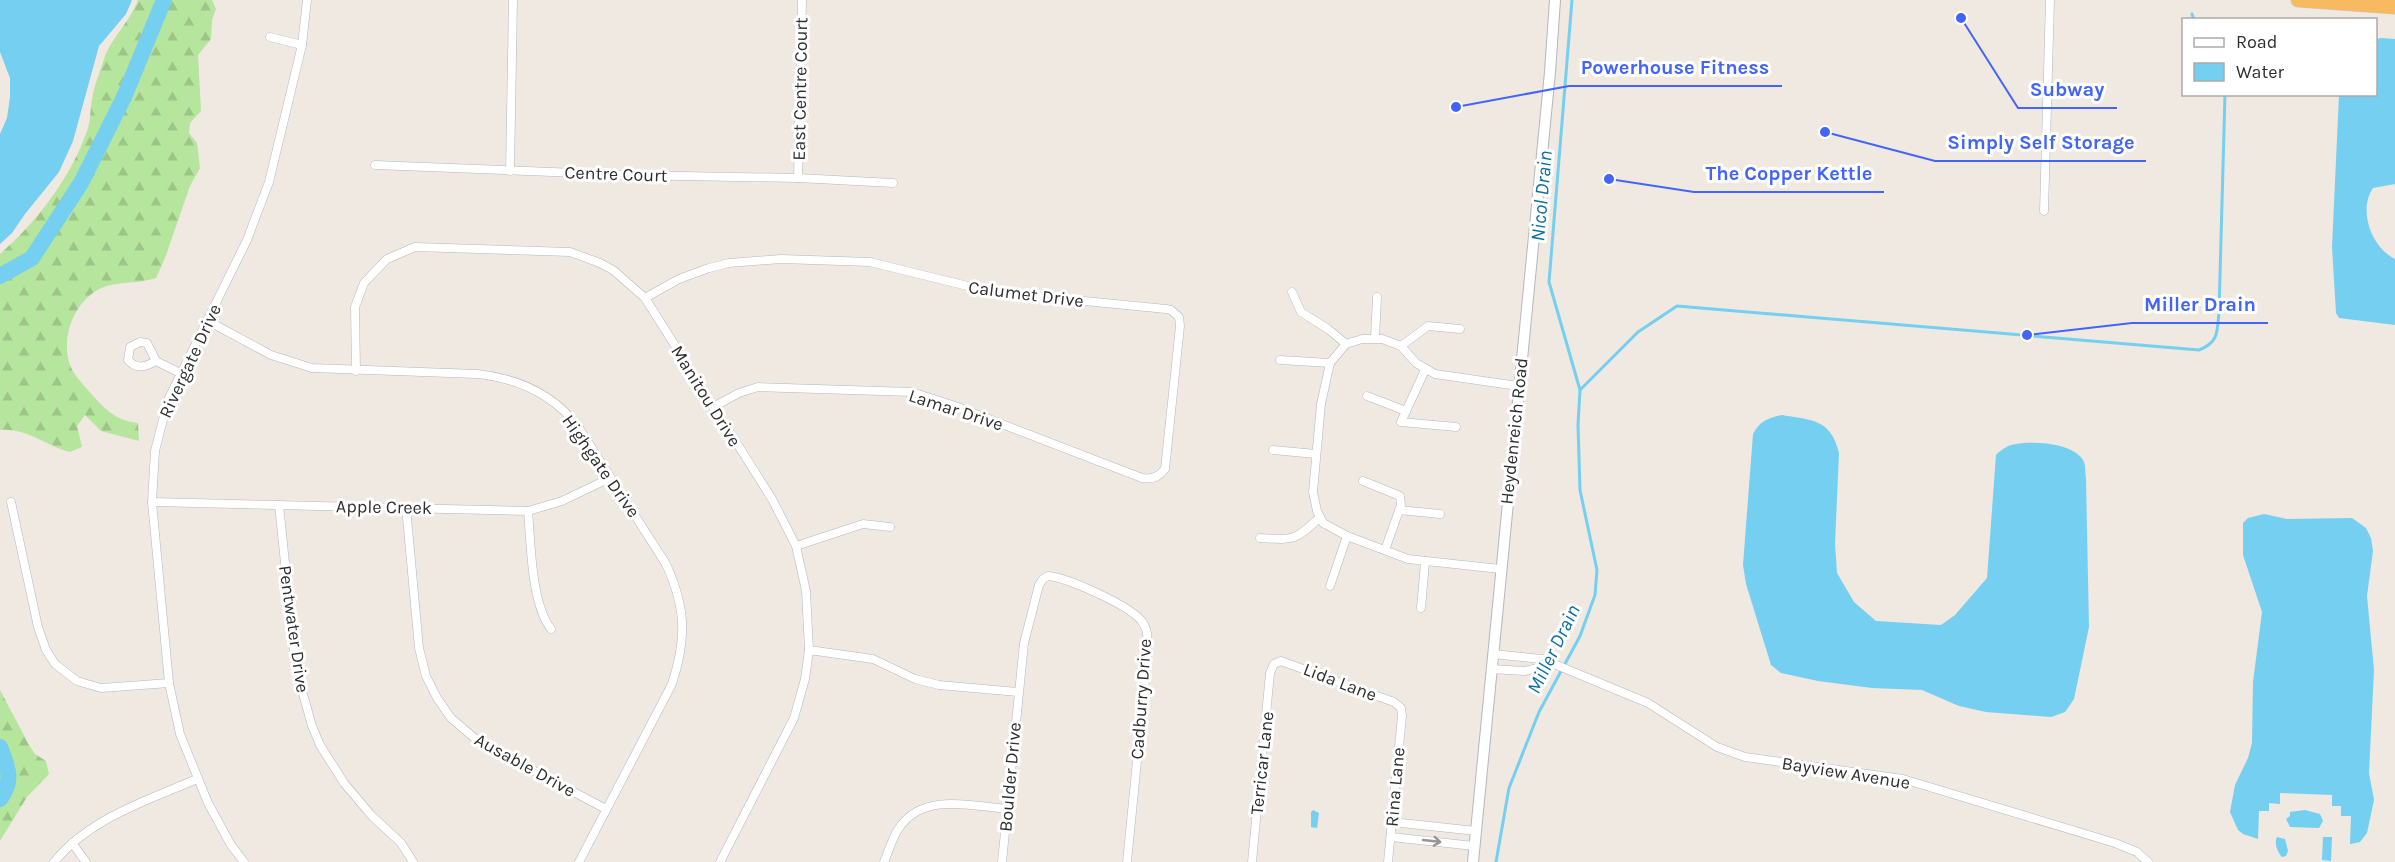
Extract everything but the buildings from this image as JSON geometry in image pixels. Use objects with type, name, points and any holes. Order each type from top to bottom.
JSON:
[{"type":"highway","points":[[2298,0],[2395,7]]},
{"type":"street","name":"Rivergate Drive","points":[[244,862],[220,827],[197,779],[180,735],[170,683],[152,502],[152,475],[163,414],[180,374],[247,240],[269,182],[302,45],[307,0]]},
{"type":"street","points":[[510,171],[513,0]]},
{"type":"street","name":"East Centre Court","points":[[798,178],[802,0]]},
{"type":"street","name":"Heydenreich Road","points":[[1473,862],[1550,72],[1555,0]]},
{"type":"street","points":[[2044,211],[2050,0]]},
{"type":"street","points":[[270,37],[302,45]]},
{"type":"street","name":"Centre Court","points":[[375,165],[893,183]]},
{"type":"street","name":"Manitou Drive","points":[[356,370],[356,307],[364,283],[387,260],[415,247],[570,252],[613,270],[645,298],[772,499],[796,546],[807,603],[809,650],[803,688],[794,718],[720,862]]},
{"type":"street","name":"Calumet Drive","points":[[645,298],[690,275],[719,265],[781,259],[870,262],[992,292],[1171,310],[1179,317],[1180,326],[1165,469],[1158,477]]},
{"type":"street","points":[[1292,292],[1301,312],[1346,344]]},
{"type":"street","points":[[1375,337],[1377,297]]},
{"type":"street","name":"Highgate Drive","points":[[208,321],[251,346],[312,368],[477,374],[503,378],[525,385],[545,396],[572,418],[654,544],[676,586],[683,621],[683,641],[672,684],[579,862]]},
{"type":"street","points":[[1401,346],[1428,326],[1460,328]]},
{"type":"street","points":[[1500,569],[1408,559],[1329,527],[1320,517],[1313,492],[1316,454],[1322,396],[1330,363],[1346,344],[1375,337],[1401,346],[1425,370],[1445,377],[1518,386]]},
{"type":"street","points":[[1280,360],[1330,363]]},
{"type":"street","points":[[156,361],[180,374]]},
{"type":"street","points":[[1425,370],[1401,422],[1456,427]]},
{"type":"street","name":"Lamar Drive","points":[[713,407],[739,393],[758,387],[912,392],[955,406],[1142,478],[1158,477]]},
{"type":"street","points":[[1367,396],[1406,411]]},
{"type":"street","points":[[1273,450],[1316,454]]},
{"type":"street","name":"Apple Creek","points":[[152,502],[528,511],[562,501],[610,478]]},
{"type":"street","points":[[1363,481],[1400,496],[1399,510],[1385,550]]},
{"type":"street","points":[[11,502],[38,627],[46,650],[56,664],[77,681],[101,688],[170,683]]},
{"type":"street","name":"Pentwater Drive","points":[[279,505],[296,669],[312,726],[320,745],[344,783],[371,815],[401,843],[413,862]]},
{"type":"street","name":"Ausable Drive","points":[[406,507],[419,648],[426,676],[437,698],[451,718],[479,742],[606,809]]},
{"type":"street","points":[[1399,510],[1440,514]]},
{"type":"street","points":[[528,511],[538,600],[545,621],[551,630]]},
{"type":"street","points":[[1260,538],[1298,537],[1320,517]]},
{"type":"street","points":[[796,546],[863,524],[890,527]]},
{"type":"street","points":[[1329,586],[1347,536]]},
{"type":"street","points":[[1421,608],[1425,562]]},
{"type":"street","name":"Cadburry Drive","points":[[1018,692],[1024,643],[1039,585],[1043,579],[1055,576],[1127,607],[1142,621],[1148,637],[1147,660],[1128,862]]},
{"type":"street","points":[[809,650],[873,659],[915,679],[939,685],[1018,692]]},
{"type":"street","name":"Bayview Avenue","points":[[1493,654],[1536,658],[1648,703],[1705,740],[1738,755],[1903,779],[2115,843],[2137,852],[2148,862]]},
{"type":"street","name":"Lida Lane","points":[[1274,664],[1286,662],[1394,702],[1402,712]]},
{"type":"street","name":"Terricar Lane","points":[[1252,862],[1270,673],[1274,664]]},
{"type":"street","points":[[1491,669],[1524,671],[1553,665]]},
{"type":"street","name":"Boulder Drive","points":[[1002,862],[1018,692]]},
{"type":"street","name":"Rina Lane","points":[[1388,862],[1402,712]]},
{"type":"street","points":[[54,862],[72,843],[107,818],[197,779]]},
{"type":"street","points":[[884,862],[898,830],[911,815],[921,808],[934,804],[947,804],[1007,809]]},
{"type":"street","points":[[1392,822],[1476,831]]},
{"type":"street","points":[[1390,837],[1474,846]]},
{"type":"street","points":[[72,843],[86,862]]},
{"type":"green space","points":[[138,0],[212,0],[216,9],[212,20],[211,39],[198,55],[201,111],[190,123],[189,133],[197,143],[200,168],[190,186],[156,278],[111,285],[95,292],[81,304],[69,328],[67,354],[74,373],[109,412],[122,419],[138,423],[139,441],[101,431],[85,415],[77,426],[82,447],[70,452],[18,431],[0,430],[0,254],[40,213],[72,165],[88,127],[93,94],[107,51]]},
{"type":"green space","points":[[0,690],[29,745],[35,754],[46,761],[49,774],[27,797],[0,841]]},
{"type":"water","points":[[0,0],[132,0],[126,14],[99,46],[73,141],[59,172],[12,233],[0,244],[0,134],[7,118],[10,78],[0,52]]},
{"type":"water","points":[[2377,39],[2395,39],[2395,184],[2373,188],[2369,197],[2367,217],[2369,227],[2379,246],[2395,259],[2395,325],[2339,318],[2336,313],[2332,247],[2339,96],[2377,96]]},
{"type":"water","points":[[1782,415],[1811,420],[1819,423],[1831,433],[1839,453],[1835,544],[1837,573],[1854,602],[1876,621],[1941,625],[1955,615],[1987,578],[1996,455],[2008,446],[2024,443],[2052,444],[2078,454],[2084,462],[2086,479],[2089,627],[2074,699],[2065,712],[2051,717],[1986,712],[1959,706],[1922,690],[1872,688],[1818,681],[1781,673],[1771,665],[1746,584],[1743,565],[1753,434],[1765,421]]},
{"type":"water","points":[[2264,514],[2287,519],[2352,518],[2366,528],[2371,538],[2373,551],[2367,596],[2374,670],[2369,773],[2374,800],[2367,833],[2360,842],[2350,844],[2351,816],[2341,816],[2341,806],[2332,806],[2332,795],[2280,793],[2280,804],[2269,803],[2269,811],[2259,811],[2258,839],[2238,830],[2230,812],[2235,785],[2248,758],[2252,743],[2253,682],[2262,612],[2243,555],[2243,523],[2248,518]]},
{"type":"water","points":[[1313,810],[1319,813],[1317,828],[1311,827]]},
{"type":"water","points":[[2305,810],[2320,814],[2323,821],[2319,828],[2290,827],[2286,819],[2290,816],[2290,812]]},
{"type":"water","points":[[2277,837],[2285,839],[2288,851],[2286,856],[2282,857],[2279,852],[2276,844]]},
{"type":"water","points":[[2323,837],[2332,837],[2331,861],[2322,860]]},
{"type":"waterway","points":[[0,276],[32,258],[81,183],[124,97],[164,0]]},
{"type":"waterway","name":"Miller Drain","points":[[1496,862],[1509,788],[1539,712],[1580,636],[1595,595],[1597,570],[1580,490],[1578,425],[1580,390],[1549,282],[1572,0]]},
{"type":"waterway","points":[[2192,14],[2193,18]]},
{"type":"waterway","name":"Miller Drain","points":[[1580,390],[1638,332],[1677,306],[2199,350],[2206,347],[2216,336],[2219,312],[2225,96]]},
{"type":"waterway","points":[[0,747],[8,774],[7,786],[0,799]]},
{"type":"place","name":"Subway","points":[[1961,18]]},
{"type":"place","name":"Powerhouse Fitness","points":[[1456,107]]},
{"type":"place","name":"Simply Self Storage","points":[[1825,132]]},
{"type":"place","name":"The Copper Kettle","points":[[1609,179]]},
{"type":"place","name":"Miller Drain","points":[[2027,335]]},
{"type":"water label","name":"Nicol Drain","points":[[1541,196]]}]
